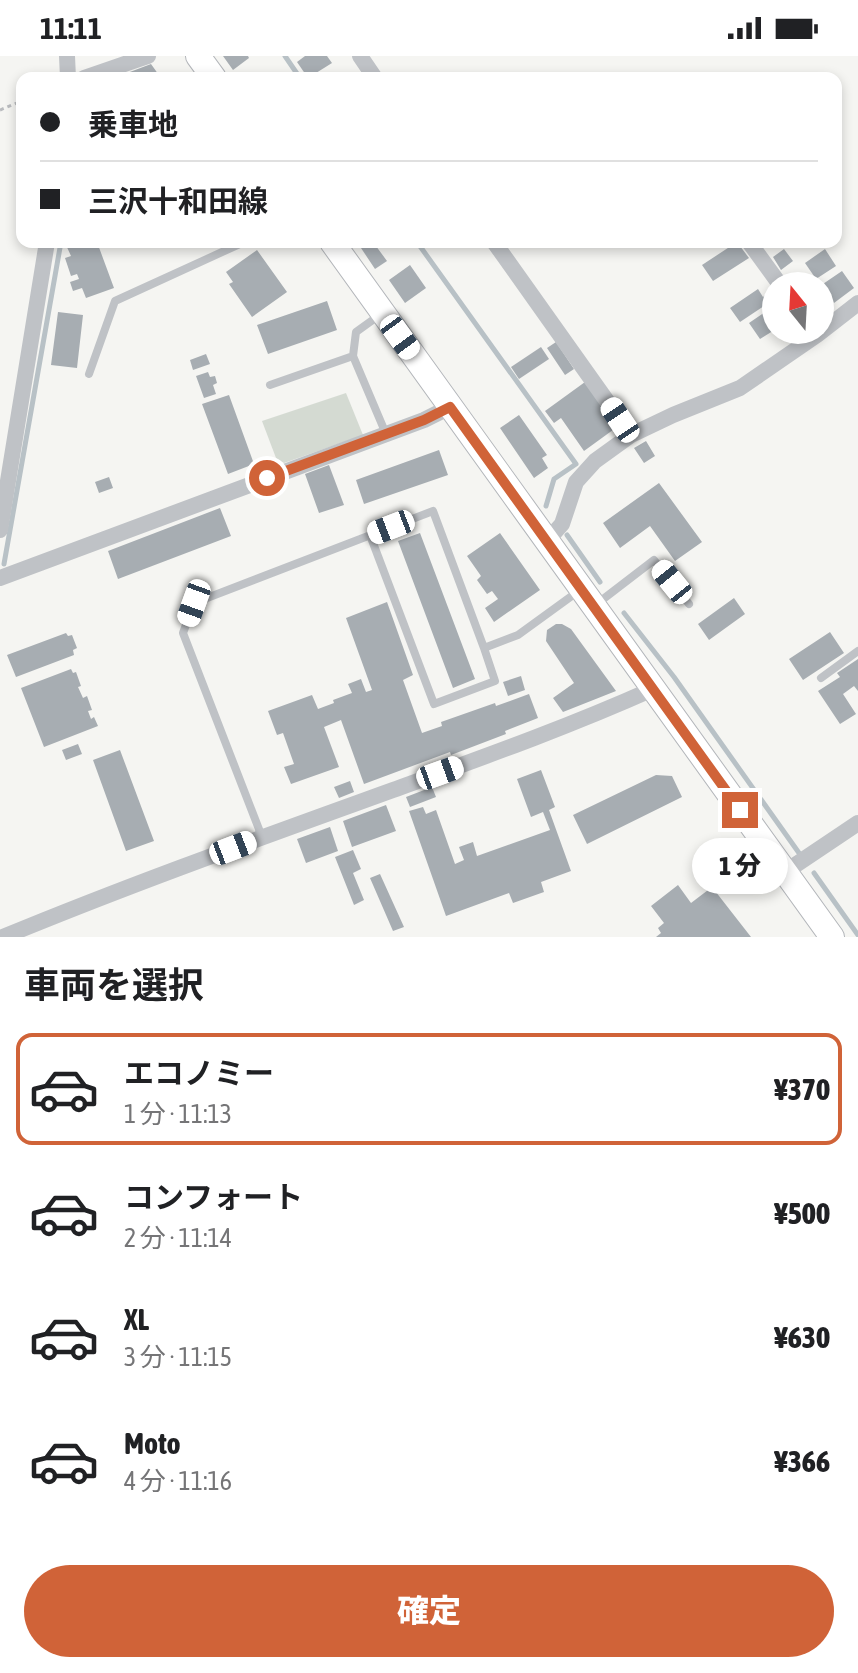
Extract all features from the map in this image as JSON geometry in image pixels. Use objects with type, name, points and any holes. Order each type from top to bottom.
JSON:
[{"type":"main road","points":[[336,248],[832,937]]},
{"type":"street","points":[[101,72],[148,56]]},
{"type":"street","points":[[0,530],[46,248]]},
{"type":"street","points":[[498,248],[631,435]]},
{"type":"street","points":[[753,248],[771,272]]},
{"type":"street","points":[[834,319],[858,303]]},
{"type":"street","points":[[547,541],[562,524],[576,482],[595,461],[631,435],[740,388],[799,344]]},
{"type":"street","points":[[0,578],[386,434],[450,407]]},
{"type":"street","points":[[3,937],[263,837],[539,737],[653,689]]},
{"type":"street","points":[[785,872],[858,823]]},
{"type":"lane","points":[[89,374],[115,301],[231,248]]},
{"type":"lane","points":[[383,313],[356,332],[353,356],[386,434]]},
{"type":"lane","points":[[270,385],[353,356]]},
{"type":"lane","points":[[263,837],[183,633],[194,603],[370,535],[433,511],[495,681],[434,704],[370,535]]},
{"type":"lane","points":[[484,648],[518,635],[654,560],[689,604]]},
{"type":"lane","points":[[821,678],[858,651]]},
{"type":"shaded area","points":[[346,393],[363,435],[284,463],[276,458],[262,421]]},
{"type":"building","points":[[223,56],[248,56],[249,58],[233,70]]},
{"type":"building","points":[[305,56],[327,56],[332,63],[318,72],[304,72],[297,62]]},
{"type":"building","points":[[151,64],[157,72],[130,72]]},
{"type":"building","points":[[67,248],[99,248],[114,288],[86,298],[82,288],[73,291],[70,282],[79,279],[77,274],[71,276],[65,258],[71,256]]},
{"type":"building","points":[[361,248],[377,248],[387,261],[375,269]]},
{"type":"building","points":[[728,248],[742,248],[749,258],[713,281],[702,265]]},
{"type":"building","points":[[784,249],[793,261],[781,270],[773,257]]},
{"type":"building","points":[[825,249],[836,266],[827,272],[811,272],[805,263]]},
{"type":"building","points":[[257,250],[287,292],[252,317],[229,284],[233,282],[226,272]]},
{"type":"building","points":[[410,265],[426,288],[405,303],[389,280]]},
{"type":"building","points":[[842,271],[854,288],[834,303],[834,276]]},
{"type":"building","points":[[758,289],[762,295],[762,307],[740,322],[730,308]]},
{"type":"building","points":[[327,301],[337,330],[268,354],[257,325]]},
{"type":"building","points":[[58,312],[83,315],[77,368],[51,365]]},
{"type":"building","points":[[762,314],[762,338],[760,339],[749,323]]},
{"type":"building","points":[[556,342],[574,369],[565,375],[547,348]]},
{"type":"building","points":[[541,347],[549,359],[519,379],[511,367]]},
{"type":"building","points":[[206,354],[210,364],[193,370],[190,360]]},
{"type":"building","points":[[208,372],[210,377],[215,376],[217,383],[213,385],[216,394],[204,398],[196,376]]},
{"type":"building","points":[[585,382],[617,427],[584,451],[561,418],[554,423],[545,411]]},
{"type":"building","points":[[229,395],[254,464],[228,474],[202,404]]},
{"type":"building","points":[[519,415],[547,455],[542,458],[548,468],[534,478],[500,428]]},
{"type":"building","points":[[646,441],[655,456],[644,463],[634,448]]},
{"type":"building","points":[[439,450],[448,475],[364,504],[356,480]]},
{"type":"building","points":[[329,465],[344,505],[319,513],[305,474]]},
{"type":"building","points":[[109,477],[113,488],[99,493],[95,482]]},
{"type":"building","points":[[659,483],[702,542],[675,561],[650,526],[620,548],[603,523]]},
{"type":"building","points":[[220,508],[231,536],[118,579],[108,551]]},
{"type":"building","points":[[420,533],[475,679],[453,688],[398,541]]},
{"type":"building","points":[[500,533],[540,590],[494,622],[485,608],[498,599],[492,591],[487,594],[477,580],[481,576],[467,556]]},
{"type":"building","points":[[734,598],[745,614],[709,640],[698,624]]},
{"type":"building","points":[[387,602],[413,675],[403,680],[422,733],[442,726],[441,722],[529,694],[538,718],[451,755],[450,752],[364,784],[341,720],[324,727],[339,767],[291,784],[284,767],[294,764],[283,733],[277,735],[268,711],[312,695],[318,709],[352,693],[348,684],[361,679],[366,692],[372,690],[346,618]]},
{"type":"building","points":[[556,624],[571,629],[616,691],[563,712],[553,698],[574,683],[546,641],[547,630]]},
{"type":"building","points":[[830,632],[844,653],[803,680],[789,659]]},
{"type":"building","points":[[66,633],[72,635],[77,648],[73,650],[74,655],[16,677],[7,655]]},
{"type":"building","points":[[858,659],[858,691],[854,686],[843,694],[856,714],[840,724],[818,691],[840,677],[837,673]]},
{"type":"building","points":[[71,669],[73,673],[76,672],[83,698],[87,696],[92,710],[88,711],[91,719],[94,717],[98,726],[44,747],[21,688]]},
{"type":"building","points":[[521,676],[525,690],[508,696],[503,682]]},
{"type":"building","points":[[78,744],[82,754],[66,760],[62,750]]},
{"type":"building","points":[[120,750],[154,841],[126,851],[93,760]]},
{"type":"building","points":[[541,770],[555,807],[549,810],[571,871],[541,882],[544,892],[513,903],[509,893],[446,916],[409,811],[423,807],[426,814],[436,810],[455,864],[464,860],[459,847],[473,842],[477,856],[550,830],[543,812],[531,817],[517,779]]},
{"type":"building","points":[[656,775],[672,776],[682,797],[587,844],[573,815]]},
{"type":"building","points":[[350,781],[354,792],[339,798],[334,787]]},
{"type":"building","points":[[432,787],[436,797],[410,807],[406,797]]},
{"type":"building","points":[[386,805],[396,831],[352,847],[343,821]]},
{"type":"building","points":[[330,827],[338,851],[306,863],[297,839]]},
{"type":"building","points":[[353,850],[361,869],[353,873],[364,900],[354,905],[335,857]]},
{"type":"building","points":[[380,874],[404,927],[393,931],[370,878]]},
{"type":"building","points":[[678,885],[691,903],[712,887],[751,937],[656,937],[661,933],[658,928],[664,923],[651,906]]},
{"type":"waterway","points":[[285,56],[296,72]]},
{"type":"waterway","points":[[4,564],[60,248]]},
{"type":"waterway","points":[[421,248],[576,464],[554,479],[546,506]]},
{"type":"waterway","points":[[567,535],[600,582]]},
{"type":"waterway","points":[[624,613],[674,677],[799,853]]},
{"type":"waterway","points":[[814,873],[858,935]]},
{"type":"route","points":[[267,478],[424,420],[450,407],[740,810]]}]
